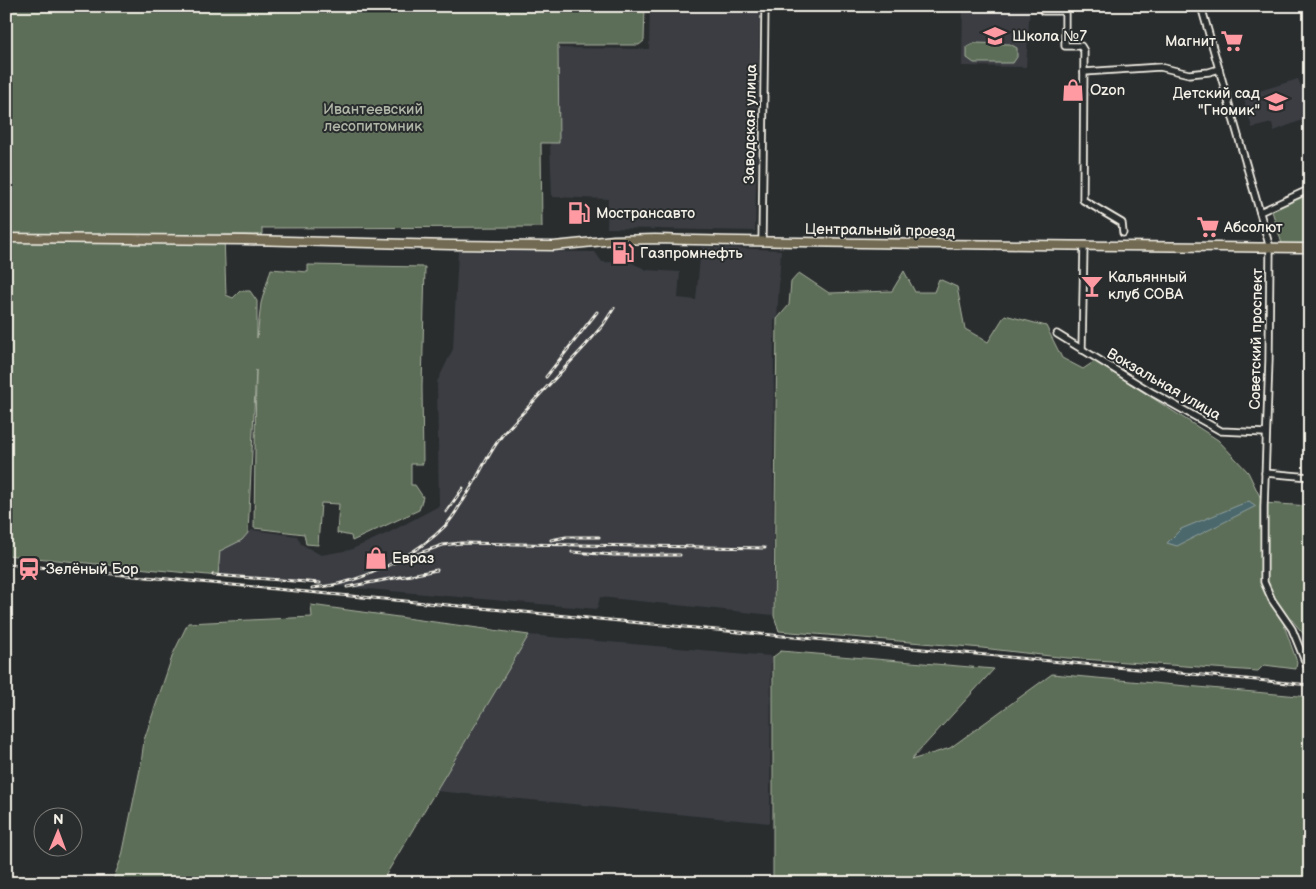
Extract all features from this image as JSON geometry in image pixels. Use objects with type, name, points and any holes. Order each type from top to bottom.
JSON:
[{"type":"main road","name":"Центральный проезд","points":[[6,238],[554,246],[642,239],[1310,248]]},
{"type":"street","name":"Заводская улица","points":[[762,242],[765,6]]},
{"type":"street","name":"Советский проспект","points":[[1201,6],[1270,248],[1264,582],[1272,600],[1292,629],[1308,670]]},
{"type":"street","points":[[1043,11],[1066,11],[1065,46],[1081,46],[1084,51],[1083,200],[1122,223],[1123,233]]},
{"type":"street","points":[[1084,72],[1160,67],[1189,74],[1219,69]]},
{"type":"street","points":[[1260,212],[1310,189]]},
{"type":"street","points":[[1082,350],[1084,245]]},
{"type":"street","name":"Вокзальная улица","points":[[1057,334],[1221,431],[1266,433]]},
{"type":"street","points":[[1265,473],[1310,477]]},
{"type":"shaded area","points":[[650,6],[760,6],[755,231],[607,228],[608,199],[552,197],[550,142],[559,142],[558,48],[649,49]]},
{"type":"shaded area","name":"Школа №7","points":[[963,6],[1030,6],[1026,67],[962,66]]},
{"type":"shaded area","name":"Детский сад \"Гномик\"","points":[[1298,79],[1310,108],[1310,117],[1274,131],[1272,123],[1252,128],[1243,96]]},
{"type":"shaded area","points":[[701,247],[781,250],[777,319],[774,319],[773,615],[600,597],[597,609],[218,576],[220,551],[252,530],[297,536],[301,544],[321,555],[350,550],[390,532],[439,506],[437,382],[453,349],[458,251],[595,252],[602,262],[632,263],[647,270],[680,272],[678,298],[696,300]]},
{"type":"shaded area","points":[[1304,365],[1310,365],[1310,432],[1302,431]]},
{"type":"shaded area","points":[[529,635],[771,656],[770,823],[436,791]]},
{"type":"green space","name":"Ивантеевский лесопитомник","points":[[6,6],[645,6],[644,41],[639,45],[558,45],[559,143],[541,143],[542,227],[262,228],[262,235],[224,235],[226,295],[233,298],[240,291],[250,291],[257,301],[257,338],[261,303],[271,269],[308,272],[308,265],[425,267],[422,387],[423,464],[411,464],[411,485],[415,485],[423,497],[419,510],[352,541],[351,536],[337,533],[339,504],[321,503],[318,545],[306,544],[304,534],[254,528],[256,370],[248,533],[242,540],[220,551],[218,576],[6,555]]},
{"type":"green space","points":[[975,43],[1010,44],[1017,48],[1017,57],[1013,63],[974,63],[967,58],[967,47]]},
{"type":"green space","points":[[1310,194],[1310,244],[1282,244],[1272,211]]},
{"type":"green space","points":[[904,271],[915,292],[934,292],[939,279],[957,287],[965,329],[988,342],[1005,315],[1046,326],[1062,358],[1083,369],[1095,361],[1218,440],[1248,472],[1263,503],[1310,506],[1310,642],[1292,620],[1286,618],[1283,622],[1297,662],[1296,669],[1264,665],[1258,671],[1067,658],[982,648],[779,631],[774,616],[777,319],[789,305],[791,282],[799,273],[829,293],[892,291]]},
{"type":"green space","points":[[311,605],[529,635],[381,883],[112,883],[122,856],[141,764],[144,740],[173,654],[188,623],[312,617]]},
{"type":"green space","points":[[781,651],[994,669],[911,760],[950,748],[1052,674],[1310,697],[1310,883],[773,883],[773,657]]},
{"type":"water","points":[[1249,501],[1256,506],[1177,546],[1167,543],[1181,529]]},
{"type":"railway","points":[[312,588],[352,580],[381,569],[409,554],[435,536],[453,516],[504,433],[586,345],[614,308]]},
{"type":"railway","points":[[546,377],[597,312]]},
{"type":"railway","points":[[446,512],[463,488]]},
{"type":"railway","points":[[551,540],[566,537],[599,537]]},
{"type":"railway","points":[[417,554],[443,545],[461,543],[765,548]]},
{"type":"railway","points":[[572,552],[614,555],[680,555]]},
{"type":"railway","points":[[6,564],[1310,685]]},
{"type":"railway","points":[[347,587],[437,570]]},
{"type":"railway","points":[[213,575],[320,583]]},
{"type":"place","name":"Школа №7","points":[[995,36]]},
{"type":"place","name":"Магнит","points":[[1232,41]]},
{"type":"place","name":"Ozon","points":[[1073,90]]},
{"type":"place","name":"Детский сад \"Гномик\"","points":[[1276,102]]},
{"type":"place","name":"Мострансавто","points":[[579,213]]},
{"type":"place","name":"Абсолют","points":[[1208,227]]},
{"type":"place","name":"Газпромнефть","points":[[623,253]]},
{"type":"place","name":"Кальянный клуб СОВА","points":[[1092,286]]},
{"type":"place","name":"Евраз","points":[[376,558]]},
{"type":"place","name":"Зелёный Бор","points":[[29,569]]}]
